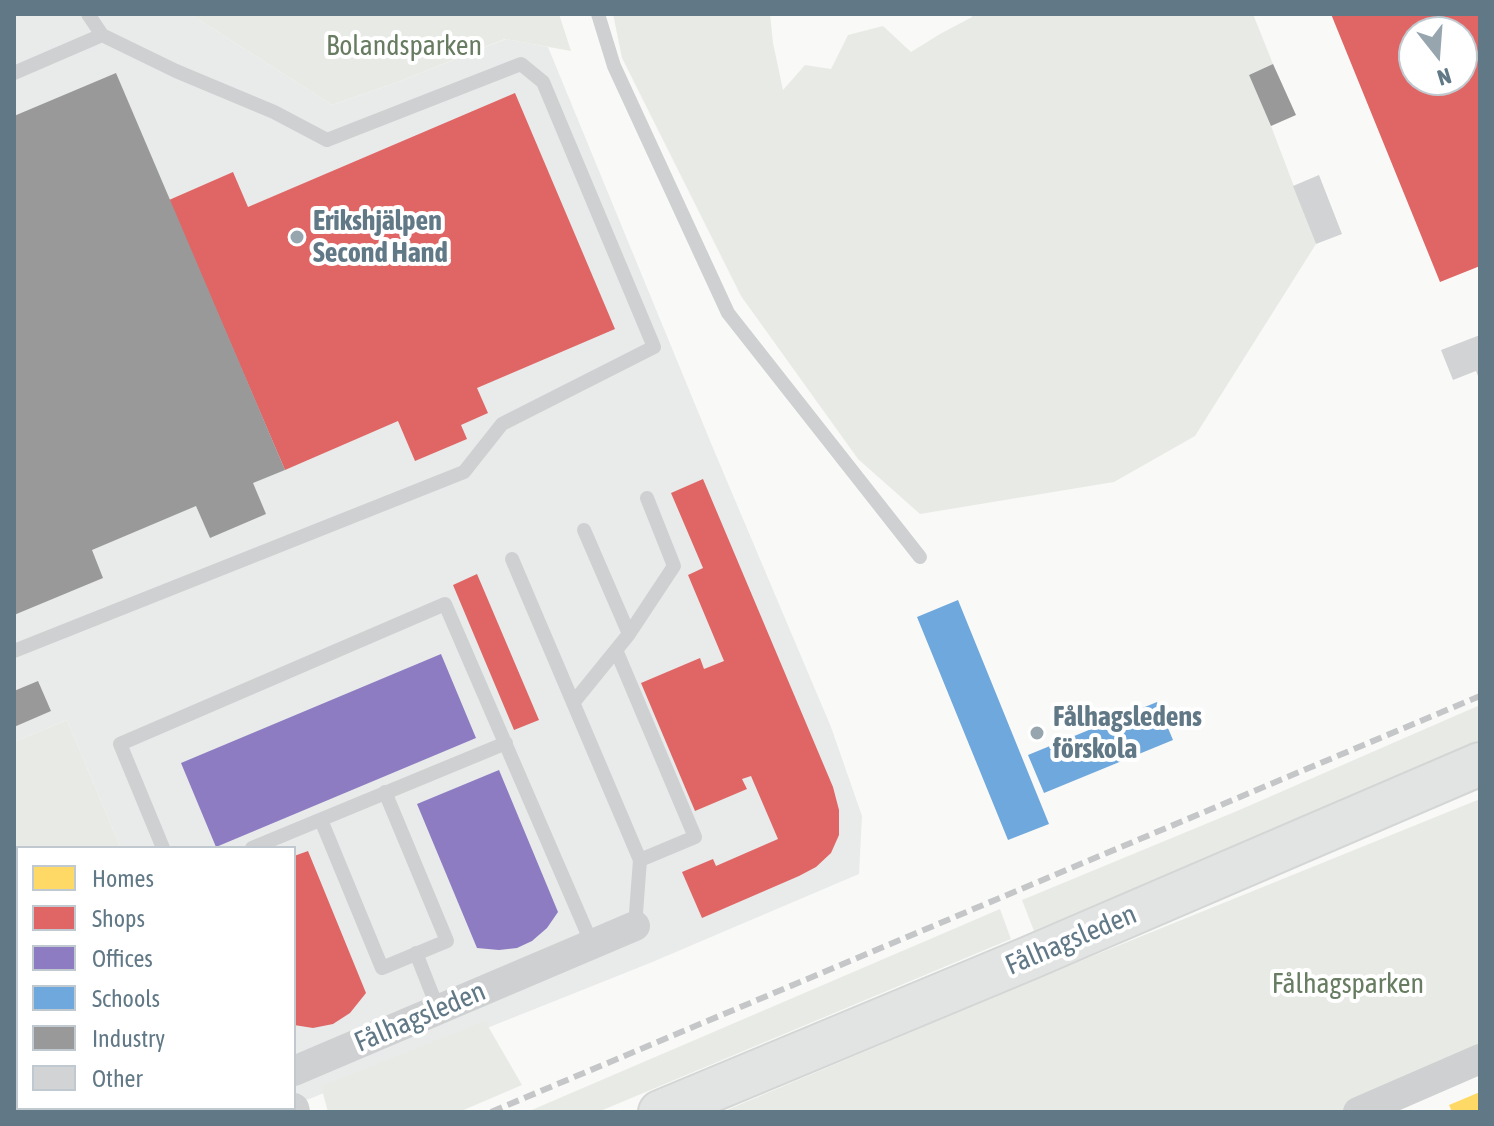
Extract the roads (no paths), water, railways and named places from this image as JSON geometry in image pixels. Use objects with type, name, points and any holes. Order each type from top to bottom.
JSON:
[{"type":"main road","name":"Fålhagsleden","points":[[660,1112],[1480,764]]},
{"type":"street","name":"Fålhagsleden","points":[[296,1070],[635,926]]},
{"type":"street","points":[[1358,1112],[1480,1059]]},
{"type":"lane","points":[[14,651],[464,472],[502,424],[654,347],[543,82],[521,64],[327,140],[274,112],[176,71],[102,35],[88,14]]},
{"type":"lane","points":[[598,14],[614,66],[728,313],[920,557]]},
{"type":"lane","points":[[14,73],[102,35]]},
{"type":"lane","points":[[573,703],[629,634],[674,566],[647,498]]},
{"type":"lane","points":[[584,530],[629,634]]},
{"type":"lane","points":[[512,559],[640,860],[635,926]]},
{"type":"lane","points":[[162,846],[120,744],[445,604],[592,944]]},
{"type":"lane","points":[[616,650],[695,837],[640,860]]},
{"type":"lane","points":[[257,846],[506,743]]},
{"type":"lane","points":[[321,820],[382,968],[447,941],[385,792]]},
{"type":"lane","points":[[416,953],[438,1009]]},
{"type":"railway","points":[[491,1112],[1480,696]]},
{"type":"place","name":"Erikshjälpen Second Hand","points":[[297,237]]},
{"type":"place","name":"Fålhagsledens förskola","points":[[1037,733]]},
{"type":"park label","name":"Bolandsparken","points":[[404,46]]},
{"type":"park label","name":"Fålhagsparken","points":[[1348,984]]}]
